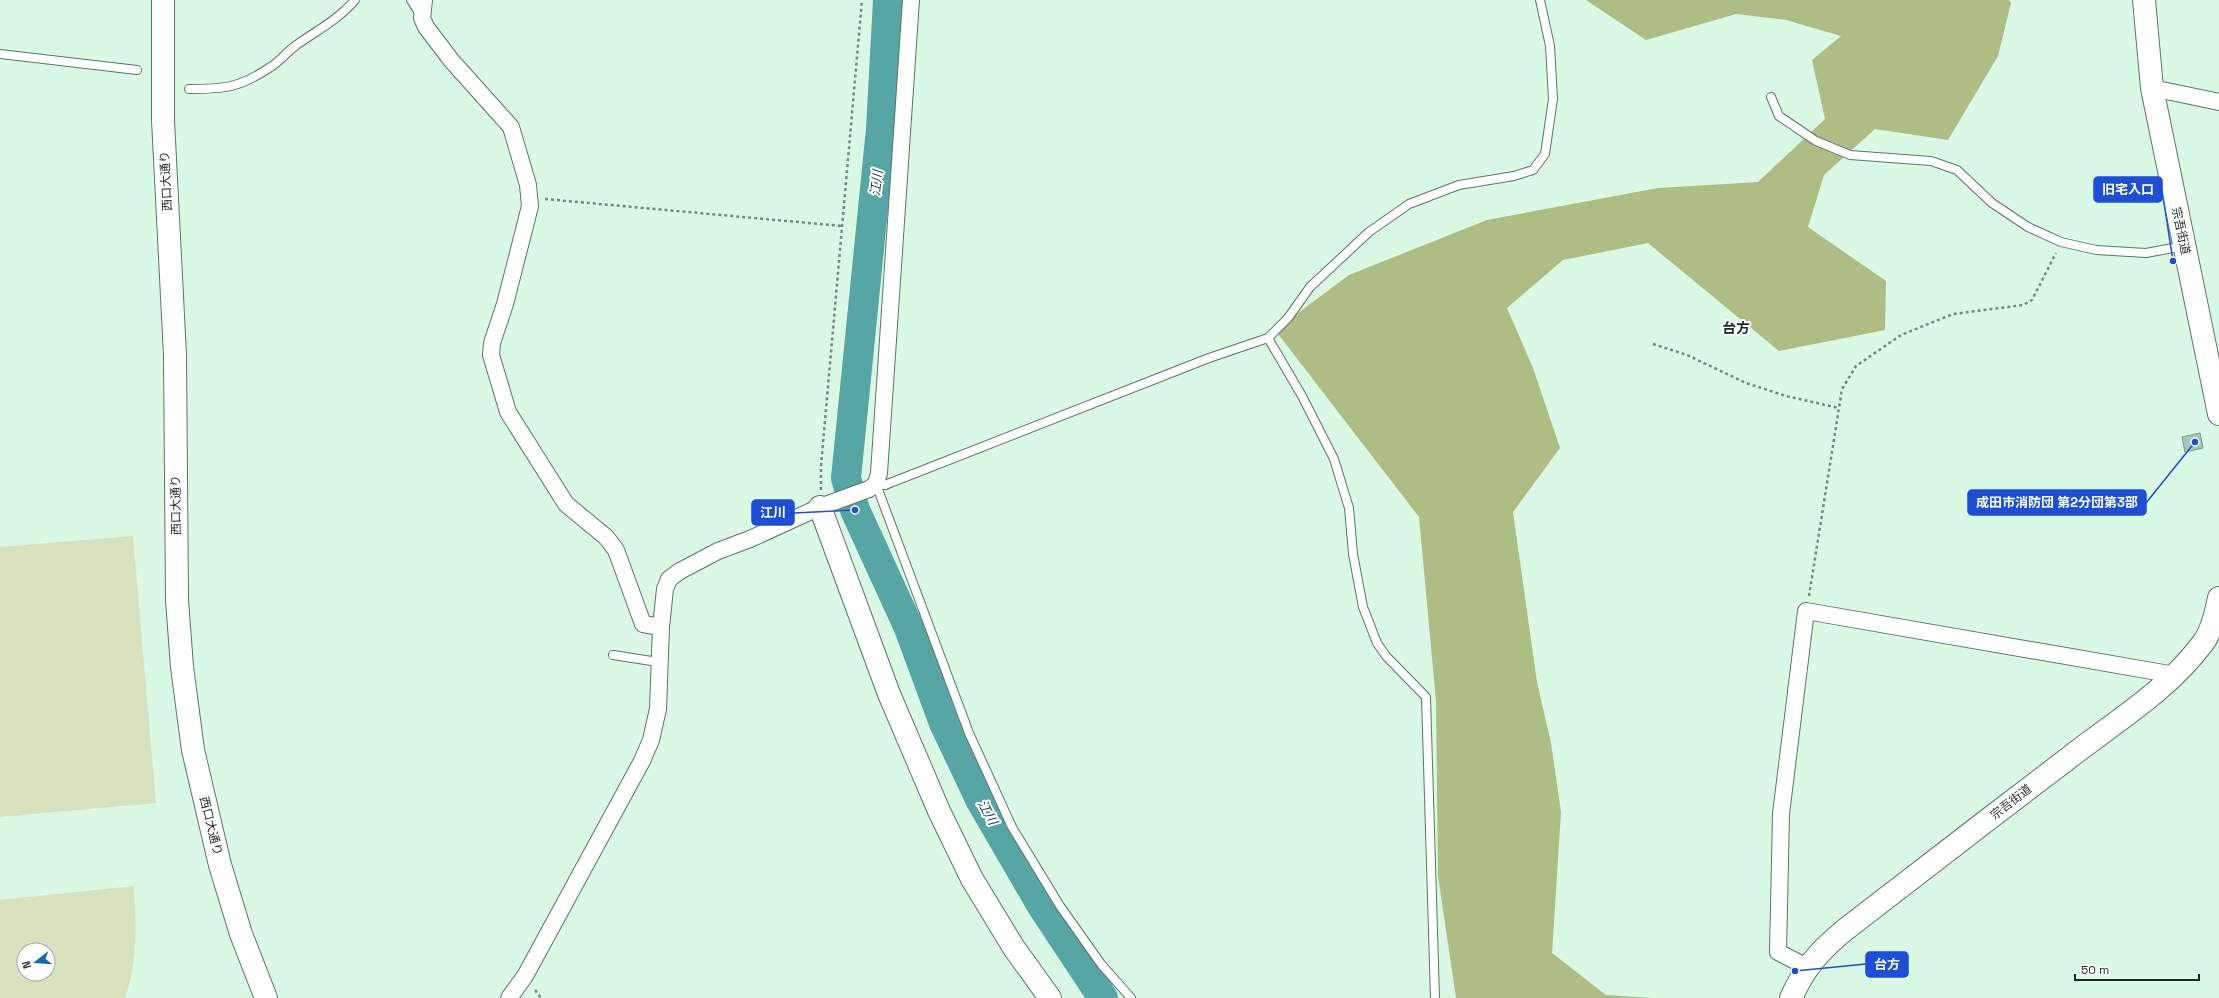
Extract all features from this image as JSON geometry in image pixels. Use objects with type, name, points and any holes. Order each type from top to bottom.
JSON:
[{"type":"main road","name":"西口大通り","points":[[163,0],[163,120],[175,356],[177,600],[182,667],[193,750],[211,830],[241,934],[266,998]]},
{"type":"main road","name":"宗吾街道","points":[[2144,0],[2152,88],[2219,414]]},
{"type":"main road","points":[[825,505],[889,694],[939,811],[972,879],[1014,948],[1050,998]]},
{"type":"main road","name":"宗吾街道","points":[[1790,998],[1807,967],[1822,949],[1846,929],[2071,756],[2147,701],[2175,675],[2204,642],[2218,615]]},
{"type":"street","points":[[424,0],[422,18],[426,27],[451,60],[511,127],[528,185],[530,206],[505,304],[492,343],[491,355],[508,412],[566,504],[606,537],[616,550],[643,624],[661,627]]},
{"type":"street","points":[[509,998],[525,976],[642,760],[651,740],[658,709],[658,662],[665,589],[669,578],[718,551],[750,539],[825,505],[872,487],[879,466],[911,0]]},
{"type":"street","points":[[2152,88],[2219,102]]},
{"type":"street","points":[[1807,967],[1778,952],[1781,814],[1806,611],[2175,675]]},
{"type":"lane","points":[[189,89],[221,89],[242,84],[270,68],[294,47],[343,14],[355,0]]},
{"type":"lane","points":[[411,0],[422,18]]},
{"type":"lane","points":[[1131,998],[1101,964],[1060,906],[1012,826],[969,734],[872,487],[885,485],[1209,358],[1268,338],[1288,318],[1310,287],[1369,232],[1409,204],[1459,185],[1514,176],[1533,170],[1545,154],[1553,99],[1550,46],[1540,0]]},
{"type":"lane","points":[[0,54],[137,70]]},
{"type":"lane","points":[[1771,97],[1779,116],[1816,141],[1850,155],[1931,161],[1957,170],[1992,203],[2028,227],[2061,242],[2096,250],[2146,253],[2184,246]]},
{"type":"lane","points":[[1268,338],[1302,396],[1334,459],[1349,508],[1354,554],[1363,607],[1377,643],[1386,656],[1426,697],[1435,998]]},
{"type":"lane","points":[[613,655],[658,662]]},
{"type":"path","points":[[825,505],[821,466],[862,0]]},
{"type":"path","points":[[529,198],[842,226]]},
{"type":"path","points":[[1806,611],[1842,389],[1856,366],[1901,335],[1952,314],[2023,305],[2032,300],[2061,242]]},
{"type":"path","points":[[1653,344],[1687,355],[1746,383],[1786,396],[1839,408]]},
{"type":"green space","points":[[1586,0],[2009,0],[2011,3],[1998,56],[1948,140],[1875,129],[1824,175],[1808,227],[1886,281],[1885,330],[1779,351],[1648,243],[1563,260],[1507,308],[1533,368],[1560,448],[1513,512],[1537,682],[1551,743],[1561,812],[1552,953],[1606,995],[1654,998],[1456,998],[1438,876],[1436,701],[1419,517],[1275,330],[1349,275],[1487,220],[1658,188],[1758,182],[1825,119],[1812,60],[1841,36],[1786,20],[1736,14],[1646,40]]},
{"type":"green space","points":[[133,536],[156,803],[0,817],[0,547]]},
{"type":"green space","points":[[134,886],[134,957],[125,998],[0,998],[0,900]]},
{"type":"building","points":[[2200,433],[2203,448],[2185,452],[2182,437]]},
{"type":"waterway","name":"江川","points":[[888,0],[881,129],[846,478],[855,510],[909,628],[944,723],[981,801],[1042,906],[1103,998]]},
{"type":"place","name":"旧宅入口","points":[[2173,261]]},
{"type":"place","name":"成田市消防団 第2分団第3部","points":[[2195,442]]},
{"type":"place","name":"江川","points":[[855,510]]},
{"type":"place","name":"台方","points":[[1795,971]]},
{"type":"district","name":"台方","points":[[1736,328]]}]
